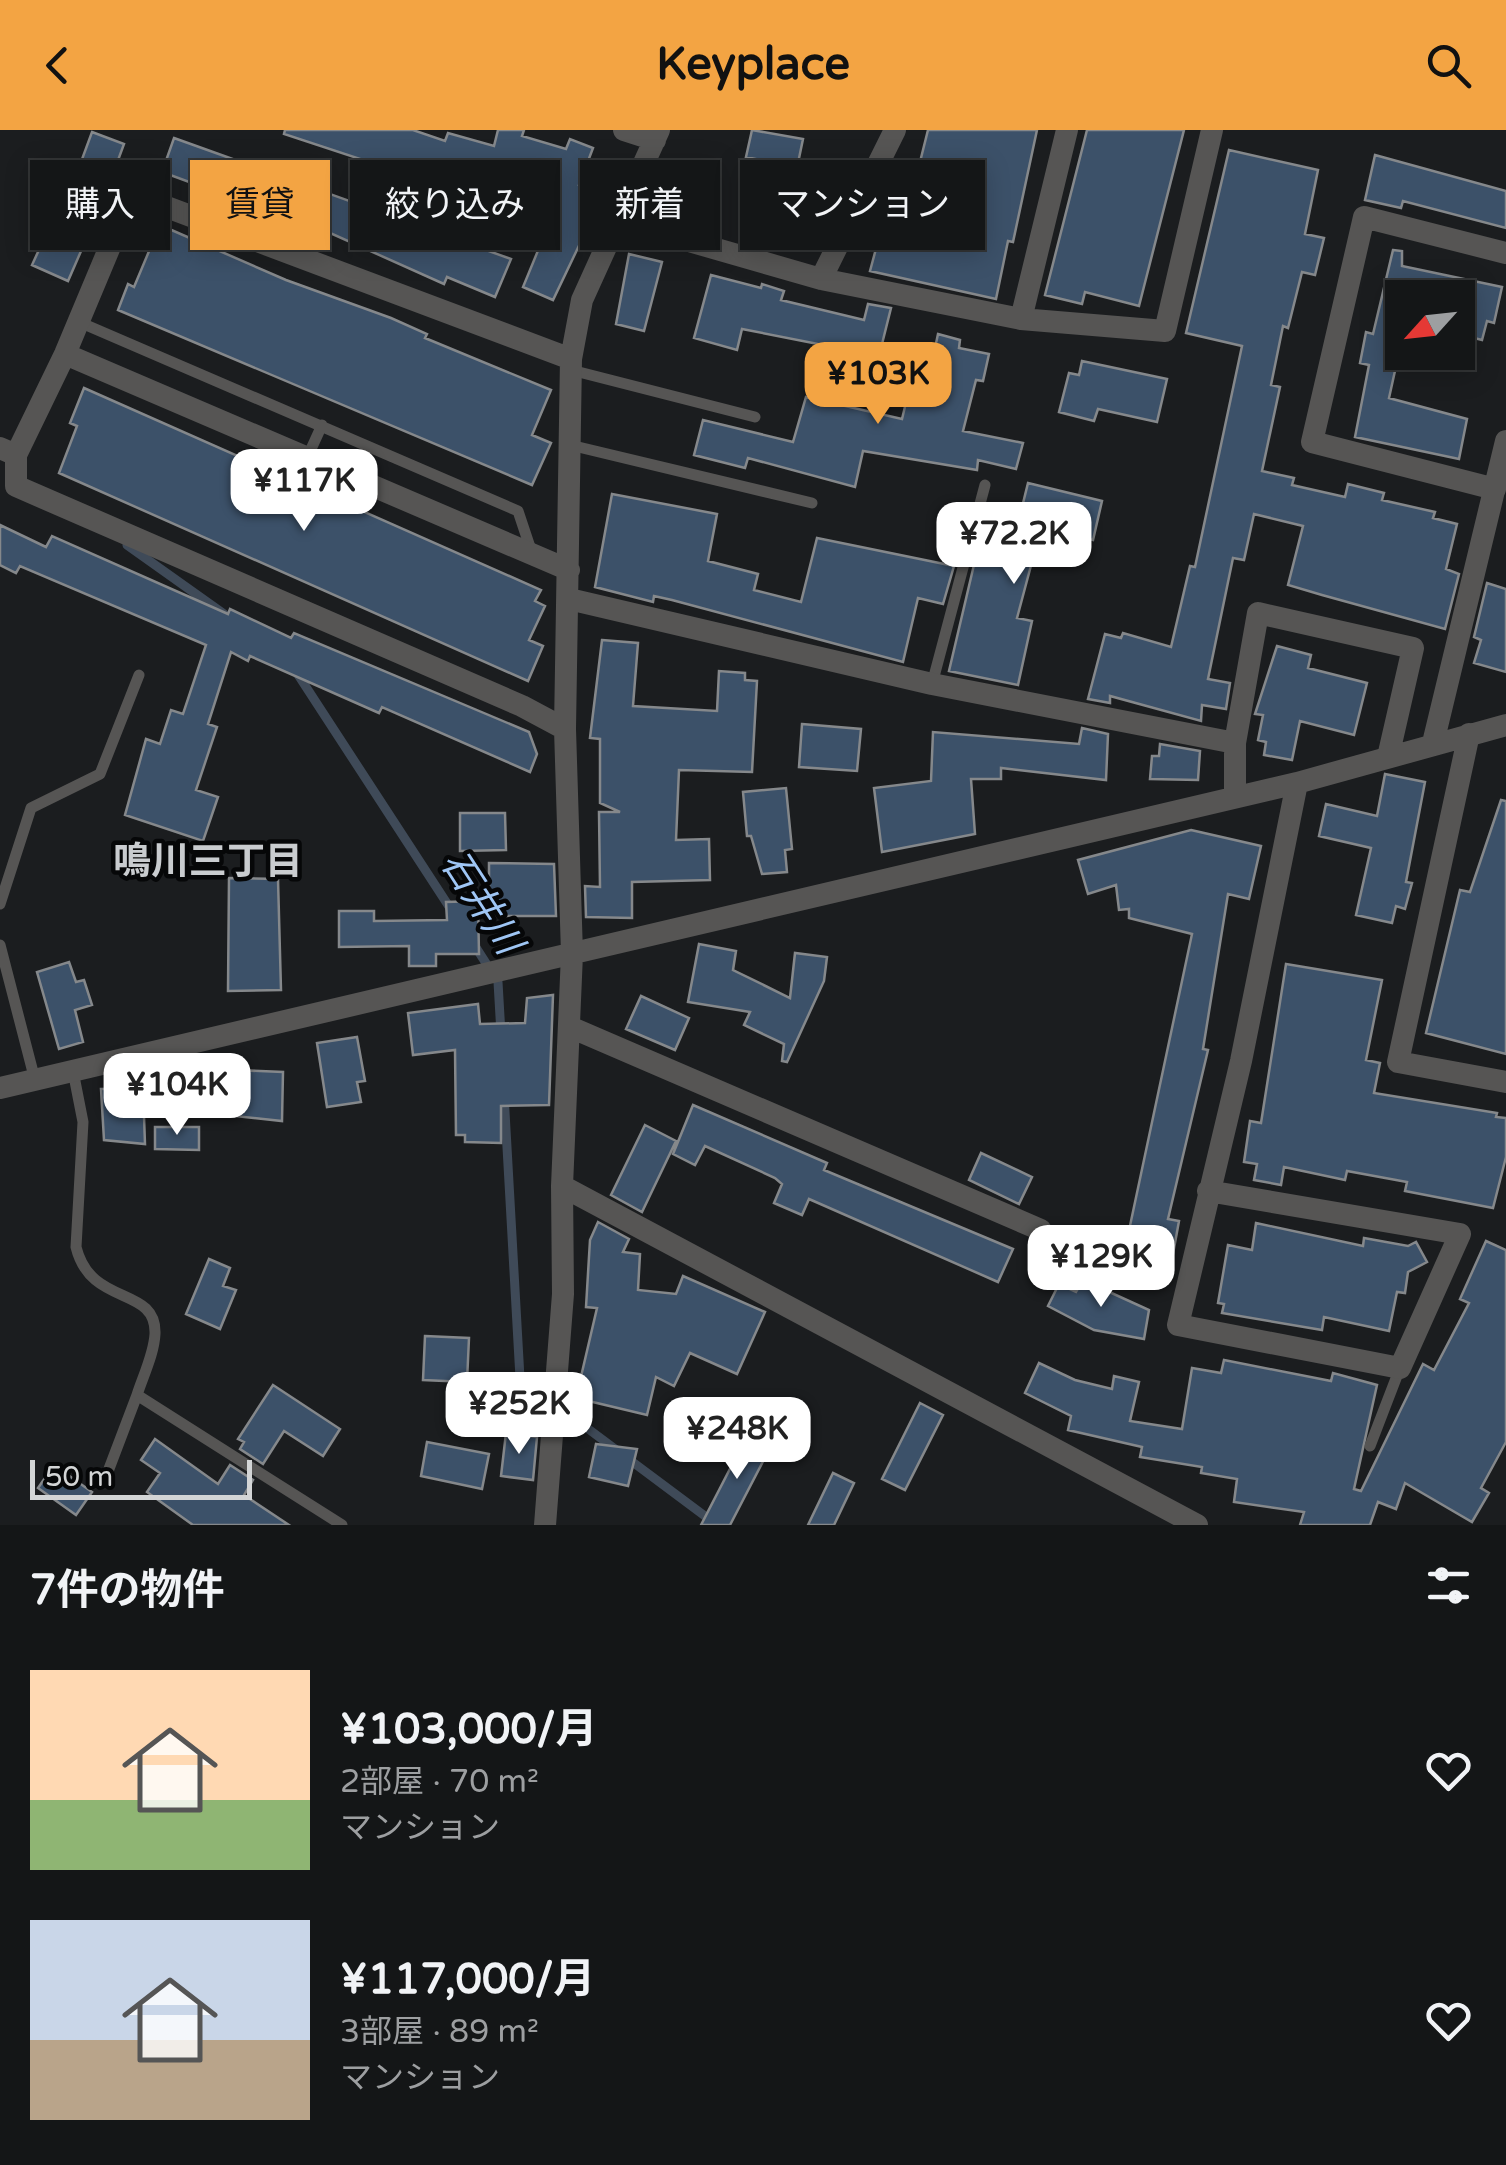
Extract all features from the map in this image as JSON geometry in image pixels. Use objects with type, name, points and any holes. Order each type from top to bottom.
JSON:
[{"type":"street","points":[[624,130],[657,135],[645,160]]},
{"type":"street","points":[[821,278],[896,130]]},
{"type":"street","points":[[1021,319],[1066,130]]},
{"type":"street","points":[[720,249],[821,278],[1021,319],[1165,331],[1212,130]]},
{"type":"street","points":[[565,729],[504,698],[16,486],[8,451],[65,354],[132,194],[571,364]]},
{"type":"street","points":[[1495,490],[1312,442],[1364,218],[1506,253]]},
{"type":"street","points":[[545,1525],[563,1294],[562,1186],[572,954],[565,729],[571,364],[582,300],[603,250]]},
{"type":"street","points":[[65,354],[569,570]]},
{"type":"street","points":[[1432,743],[1506,442]]},
{"type":"street","points":[[569,599],[932,684],[1235,743]]},
{"type":"street","points":[[1235,794],[1235,743],[1258,613],[1413,648],[1388,757]]},
{"type":"street","points":[[0,1088],[1297,782],[1506,725]]},
{"type":"street","points":[[1469,734],[1398,1062],[1506,1082]]},
{"type":"street","points":[[1208,1191],[1460,1234],[1400,1368],[1178,1325],[1208,1191],[1242,1061],[1297,782]]},
{"type":"street","points":[[570,1028],[1041,1230]]},
{"type":"street","points":[[562,1186],[1197,1525]]},
{"type":"lane","points":[[79,322],[518,511],[532,554]]},
{"type":"lane","points":[[571,364],[754,418]]},
{"type":"lane","points":[[306,459],[322,425]]},
{"type":"lane","points":[[570,445],[812,503]]},
{"type":"lane","points":[[932,684],[985,485]]},
{"type":"lane","points":[[0,904],[30,808],[100,774],[139,674]]},
{"type":"lane","points":[[0,944],[35,1080]]},
{"type":"lane","points":[[72,1071],[83,1122],[76,1248],[81,1266],[96,1285],[138,1301],[154,1319],[155,1338],[104,1482]]},
{"type":"lane","points":[[1370,1446],[1400,1368]]},
{"type":"lane","points":[[137,1395],[342,1525]]},
{"type":"building","points":[[285,130],[413,130],[445,141],[448,133],[494,146],[498,130],[524,130],[522,136],[566,149],[570,139],[593,148],[588,160],[580,160],[580,244],[553,300],[523,287],[538,250],[560,250],[560,160],[363,160],[284,134]]},
{"type":"building","points":[[752,130],[803,139],[799,160],[746,157]]},
{"type":"building","points":[[928,130],[1037,130],[1013,242],[1008,241],[996,299],[870,271],[876,250],[985,250],[985,160],[920,160]]},
{"type":"building","points":[[1087,130],[1184,130],[1139,306],[1085,292],[1082,304],[1045,295]]},
{"type":"building","points":[[92,132],[124,144],[118,160],[82,160]]},
{"type":"building","points":[[174,138],[235,160],[190,160],[190,182],[170,175],[170,160],[166,160]]},
{"type":"building","points":[[1229,150],[1318,170],[1305,234],[1324,238],[1315,275],[1302,272],[1288,328],[1283,326],[1271,385],[1280,387],[1262,471],[1294,478],[1292,485],[1345,497],[1348,484],[1384,493],[1382,500],[1435,512],[1433,518],[1457,524],[1446,569],[1459,574],[1445,629],[1322,595],[1288,585],[1303,526],[1254,514],[1244,560],[1233,558],[1208,679],[1230,683],[1226,709],[1202,705],[1201,721],[1110,696],[1110,703],[1088,699],[1105,634],[1121,638],[1123,633],[1171,647],[1190,566],[1195,567],[1242,346],[1186,333]]},
{"type":"building","points":[[1375,155],[1506,191],[1506,228],[1403,201],[1401,208],[1365,200]]},
{"type":"building","points":[[330,194],[350,201],[350,242],[330,233]]},
{"type":"building","points":[[170,229],[190,238],[190,250],[217,250],[391,318],[427,334],[425,338],[551,390],[532,435],[551,443],[532,485],[118,310],[128,284],[134,287],[150,250],[170,250]]},
{"type":"building","points":[[39,250],[82,250],[68,281],[32,265]]},
{"type":"building","points":[[368,250],[486,250],[511,259],[495,297],[447,277],[444,284]]},
{"type":"building","points":[[1393,250],[1402,251],[1402,266],[1469,280],[1386,280]]},
{"type":"building","points":[[629,254],[662,262],[644,331],[616,324]]},
{"type":"building","points":[[711,275],[761,288],[762,284],[784,291],[781,300],[864,320],[868,304],[891,308],[879,356],[742,329],[737,350],[694,338]]},
{"type":"building","points":[[1475,281],[1502,287],[1494,323],[1487,321],[1482,340],[1475,338]]},
{"type":"building","points":[[1385,284],[1385,370],[1395,370],[1389,398],[1467,419],[1459,459],[1355,437],[1369,365],[1360,363],[1366,332],[1373,334]]},
{"type":"building","points":[[938,334],[960,340],[959,348],[989,354],[983,381],[976,380],[963,431],[1023,443],[1016,469],[978,460],[977,470],[863,451],[855,487],[748,458],[745,468],[694,455],[703,420],[793,442],[806,397],[902,419],[920,345],[935,348]]},
{"type":"building","points":[[1082,361],[1167,379],[1157,422],[1098,409],[1094,421],[1059,412],[1069,373],[1079,375]]},
{"type":"building","points":[[84,388],[541,590],[535,601],[545,606],[529,640],[543,646],[528,681],[59,473],[77,426],[70,423]]},
{"type":"building","points":[[1028,483],[1102,501],[1093,540],[1041,528],[1017,618],[1032,621],[1018,685],[949,671],[977,552],[1009,560]]},
{"type":"building","points":[[612,494],[717,514],[708,561],[758,574],[754,590],[801,602],[817,538],[954,566],[943,604],[918,598],[903,662],[672,600],[654,596],[653,602],[595,587]]},
{"type":"building","points":[[0,525],[46,547],[52,536],[228,614],[230,609],[291,638],[294,633],[529,732],[537,754],[530,772],[382,707],[379,713],[250,656],[248,661],[231,652],[208,724],[217,727],[196,790],[218,797],[203,841],[125,815],[146,739],[160,744],[171,710],[183,714],[206,645],[20,566],[16,573],[0,565]]},
{"type":"building","points":[[1487,583],[1506,589],[1506,672],[1474,663],[1481,640],[1474,637]]},
{"type":"building","points":[[602,640],[638,643],[633,706],[717,711],[719,671],[745,673],[745,680],[757,681],[752,772],[679,770],[676,840],[709,839],[710,880],[632,882],[632,918],[586,917],[585,886],[600,887],[599,812],[620,812],[600,803],[600,739],[590,738]]},
{"type":"building","points":[[1277,646],[1311,655],[1308,668],[1367,683],[1354,735],[1300,721],[1292,760],[1264,755],[1266,742],[1258,740],[1263,715],[1255,714]]},
{"type":"building","points":[[802,724],[861,729],[857,771],[799,767]]},
{"type":"building","points":[[1082,728],[1108,734],[1106,780],[1001,768],[1001,779],[971,779],[975,834],[882,852],[874,788],[931,781],[933,732],[1079,744]]},
{"type":"building","points":[[1160,744],[1200,751],[1198,780],[1150,779],[1152,756],[1159,756]]},
{"type":"building","points":[[1385,774],[1425,782],[1406,882],[1412,883],[1405,909],[1396,906],[1392,923],[1356,915],[1371,848],[1319,836],[1326,804],[1377,816]]},
{"type":"building","points":[[786,788],[792,849],[785,850],[787,872],[762,874],[751,836],[747,836],[743,792]]},
{"type":"building","points":[[1501,800],[1506,801],[1506,1054],[1426,1033],[1460,890],[1470,892]]},
{"type":"building","points":[[460,813],[505,813],[506,850],[460,851]]},
{"type":"building","points":[[1191,830],[1261,846],[1249,899],[1228,894],[1203,1049],[1208,1050],[1168,1219],[1179,1221],[1169,1276],[1124,1254],[1192,934],[1129,918],[1129,909],[1119,910],[1116,885],[1088,894],[1078,860]]},
{"type":"building","points":[[489,863],[554,864],[556,916],[489,916]]},
{"type":"building","points":[[229,878],[278,879],[281,990],[228,991]]},
{"type":"building","points":[[478,901],[479,954],[436,954],[436,966],[409,966],[409,946],[339,947],[339,911],[374,911],[374,921],[447,920],[446,902]]},
{"type":"building","points":[[699,944],[736,951],[733,970],[790,998],[795,953],[827,957],[824,981],[787,1062],[782,1061],[784,1044],[744,1025],[750,1012],[688,1002]]},
{"type":"building","points":[[69,962],[76,982],[84,980],[92,1005],[75,1010],[83,1042],[59,1049],[37,972]]},
{"type":"building","points":[[1286,964],[1382,980],[1366,1060],[1380,1063],[1374,1093],[1497,1113],[1496,1117],[1506,1118],[1506,1157],[1493,1208],[1405,1191],[1407,1182],[1347,1171],[1345,1180],[1284,1167],[1281,1185],[1254,1180],[1257,1164],[1244,1162],[1250,1121],[1261,1123]]},
{"type":"building","points":[[553,995],[549,1105],[501,1106],[501,1143],[465,1142],[465,1135],[456,1135],[455,1050],[413,1055],[408,1013],[478,1004],[480,1024],[525,1023],[527,998]]},
{"type":"building","points":[[641,996],[689,1018],[675,1050],[626,1029]]},
{"type":"building","points":[[357,1037],[365,1081],[357,1082],[361,1102],[327,1107],[317,1043]]},
{"type":"building","points":[[235,1070],[283,1072],[282,1121],[234,1116]]},
{"type":"building","points":[[143,1088],[145,1144],[104,1140],[101,1089]]},
{"type":"building","points":[[693,1105],[827,1163],[824,1170],[1013,1249],[998,1282],[809,1199],[802,1215],[774,1203],[782,1184],[775,1178],[705,1146],[695,1165],[673,1154]]},
{"type":"building","points":[[645,1125],[676,1141],[642,1212],[611,1195]]},
{"type":"building","points":[[155,1127],[199,1127],[199,1150],[155,1149]]},
{"type":"building","points":[[981,1153],[1032,1177],[1019,1204],[969,1180]]},
{"type":"building","points":[[598,1222],[629,1239],[623,1252],[640,1254],[638,1290],[676,1294],[683,1276],[765,1312],[737,1374],[690,1353],[674,1386],[656,1377],[647,1415],[576,1398],[597,1308],[586,1307],[590,1240]]},
{"type":"building","points":[[1256,1223],[1363,1246],[1364,1238],[1408,1246],[1416,1242],[1427,1262],[1408,1272],[1405,1293],[1397,1292],[1389,1331],[1324,1317],[1322,1330],[1222,1313],[1224,1304],[1218,1303],[1228,1245],[1252,1250]]},
{"type":"building","points":[[1486,1241],[1506,1250],[1506,1442],[1481,1488],[1489,1493],[1472,1522],[1405,1483],[1396,1509],[1378,1502],[1370,1525],[1300,1525],[1304,1512],[1234,1502],[1237,1479],[1201,1473],[1202,1467],[1140,1457],[1142,1447],[1068,1430],[1071,1416],[1025,1393],[1039,1363],[1075,1380],[1112,1389],[1114,1376],[1139,1382],[1130,1421],[1182,1429],[1192,1368],[1221,1373],[1224,1360],[1331,1381],[1333,1373],[1377,1385],[1354,1489],[1361,1491],[1423,1364],[1434,1370],[1469,1303],[1460,1299]]},
{"type":"building","points":[[209,1259],[230,1268],[223,1286],[236,1290],[220,1329],[186,1314]]},
{"type":"building","points":[[1083,1280],[1149,1310],[1144,1339],[1094,1330],[1048,1306],[1059,1284],[1076,1292]]},
{"type":"building","points":[[425,1336],[469,1338],[467,1382],[423,1380]]},
{"type":"building","points":[[273,1385],[340,1429],[323,1456],[284,1431],[263,1464],[240,1449],[244,1442],[238,1439]]},
{"type":"building","points":[[920,1403],[943,1415],[905,1490],[882,1479]]},
{"type":"building","points":[[506,1433],[537,1437],[533,1480],[501,1476]]},
{"type":"building","points":[[748,1434],[771,1446],[730,1525],[701,1525]]},
{"type":"building","points":[[155,1439],[218,1484],[230,1465],[253,1480],[244,1495],[289,1525],[193,1525],[147,1492],[160,1473],[141,1460]]},
{"type":"building","points":[[427,1442],[489,1454],[482,1489],[421,1476]]},
{"type":"building","points":[[596,1444],[637,1449],[628,1486],[589,1477]]},
{"type":"building","points":[[54,1465],[92,1492],[76,1515],[38,1488]]},
{"type":"building","points":[[833,1473],[854,1483],[834,1525],[808,1525]]},
{"type":"waterway","name":"石井川","points":[[127,545],[224,614]]},
{"type":"waterway","name":"石井川","points":[[295,670],[450,908]]},
{"type":"waterway","name":"石井川","points":[[475,946],[498,982],[501,1034]]},
{"type":"waterway","name":"石井川","points":[[504,1094],[520,1378],[717,1525]]},
{"type":"district","name":"鳴川三丁目","points":[[208,861]]}]
